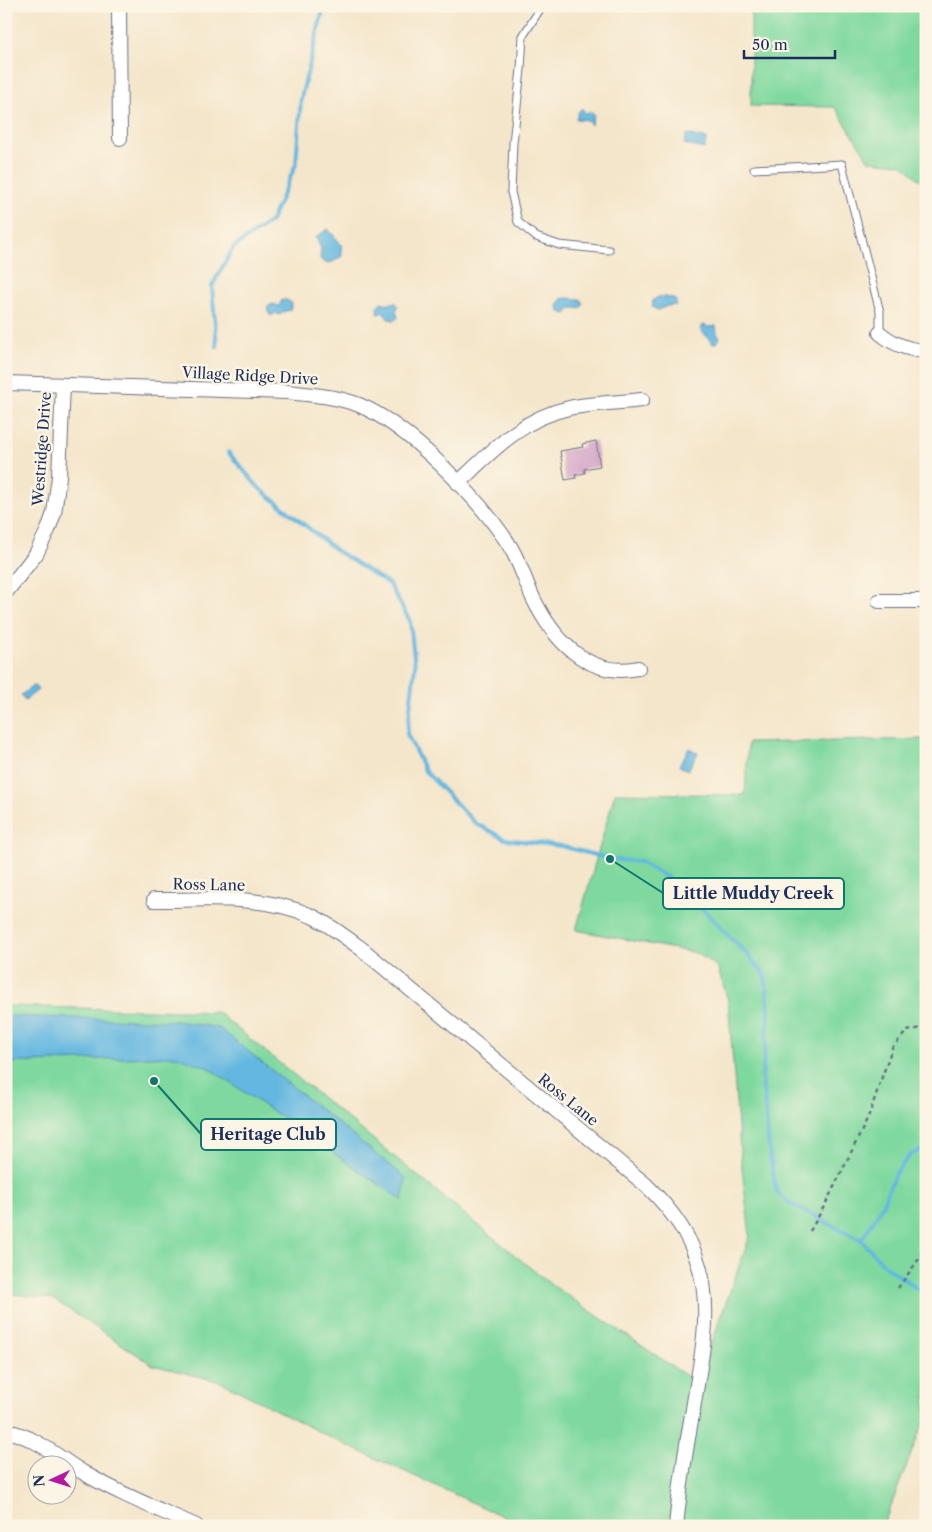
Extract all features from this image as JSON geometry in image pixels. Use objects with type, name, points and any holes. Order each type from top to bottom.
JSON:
[{"type":"street","points":[[119,6],[120,138]]},
{"type":"street","points":[[880,332],[894,344],[926,351]]},
{"type":"street","name":"Village Ridge Drive","points":[[6,383],[288,392],[324,396],[359,406],[398,428],[458,483],[506,540],[520,564],[532,597],[545,621],[570,649],[585,660],[601,668],[619,671],[638,668]]},
{"type":"street","name":"Westridge Drive","points":[[6,592],[36,554],[54,513],[59,477],[63,385]]},
{"type":"street","points":[[458,483],[503,440],[534,420],[568,408],[642,400]]},
{"type":"street","points":[[879,601],[926,601]]},
{"type":"street","name":"Ross Lane","points":[[154,900],[258,902],[284,907],[326,924],[363,950],[640,1180],[659,1198],[676,1219],[694,1250],[703,1284],[705,1311],[704,1338],[680,1484],[676,1526]]},
{"type":"street","points":[[6,1431],[30,1440],[84,1474],[117,1491],[196,1526]]},
{"type":"lane","points":[[542,6],[523,36],[513,143],[511,192],[518,222],[536,237],[559,245],[609,250]]},
{"type":"lane","points":[[754,169],[842,164],[880,312],[880,332]]},
{"type":"path","points":[[810,1231],[868,1118],[892,1048],[907,1031],[926,1027]]},
{"type":"path","points":[[898,1288],[926,1249]]},
{"type":"green space","points":[[751,6],[926,6],[926,186],[902,164],[869,161],[835,107],[751,106]]},
{"type":"green space","points":[[926,739],[926,1419],[883,1526],[524,1526],[331,1438],[221,1382],[153,1365],[53,1299],[6,1293],[6,1006],[217,1012],[549,1283],[697,1383],[750,1236],[740,1151],[728,1000],[717,966],[696,953],[576,930],[615,793],[745,795],[748,743]]},
{"type":"water","points":[[582,108],[585,113],[594,114],[591,125],[585,119],[576,119],[578,112]]},
{"type":"water","points":[[687,134],[707,139],[704,149],[684,144]]},
{"type":"water","points":[[328,229],[341,244],[342,256],[333,262],[325,263],[320,259],[321,249],[316,237]]},
{"type":"water","points":[[658,297],[676,300],[676,305],[658,310],[652,307],[653,300]]},
{"type":"water","points":[[561,299],[580,299],[583,304],[580,309],[572,308],[566,314],[560,312],[558,306]]},
{"type":"water","points":[[282,300],[292,303],[290,310],[280,315],[275,313],[271,316],[268,312],[268,306],[273,304],[279,306]]},
{"type":"water","points":[[381,302],[389,304],[395,302],[398,306],[396,311],[398,318],[394,320],[388,319],[384,312],[378,314],[377,307]]},
{"type":"water","points":[[703,325],[709,327],[716,326],[720,338],[717,343],[712,343],[700,329]]},
{"type":"water","points":[[34,685],[38,690],[25,700],[21,695]]},
{"type":"water","points":[[689,748],[698,753],[688,770],[679,766]]},
{"type":"water","points":[[6,1016],[175,1021],[219,1028],[406,1178],[402,1200],[209,1068],[176,1056],[6,1063]]},
{"type":"building","points":[[596,441],[600,466],[584,469],[585,473],[575,475],[576,478],[565,480],[560,451],[583,447],[582,444]]},
{"type":"waterway","points":[[217,347],[212,286],[233,248],[271,221],[296,164],[301,98],[324,6]]},
{"type":"waterway","points":[[228,452],[259,488],[337,551],[389,584],[410,621],[415,666],[407,734],[425,771],[475,823],[505,839],[561,846],[610,859],[640,862],[677,883],[765,975],[769,1012],[762,1076],[770,1157],[777,1193],[791,1204],[861,1240],[884,1265],[926,1295]]},
{"type":"waterway","points":[[861,1240],[880,1210],[895,1174],[910,1155],[926,1148]]},
{"type":"place","name":"Little Muddy Creek","points":[[610,859]]},
{"type":"place","name":"Heritage Club","points":[[154,1081]]}]
